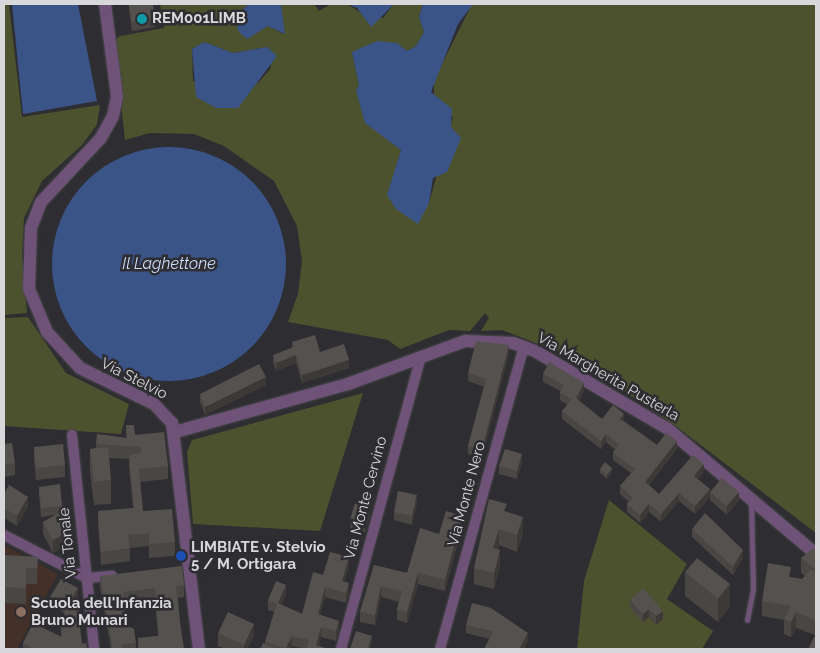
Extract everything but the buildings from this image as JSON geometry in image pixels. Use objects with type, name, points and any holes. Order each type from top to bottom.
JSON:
[{"type":"street","name":"Via Stelvio","points":[[105,4],[117,98],[113,116],[100,139],[41,202],[31,228],[29,290],[47,332],[74,362],[93,377],[154,404],[168,415],[176,432],[185,569],[199,649]]},
{"type":"street","name":"Via Margherita Pusterla","points":[[176,432],[348,384],[420,356],[477,339],[524,347],[668,429],[816,554]]},
{"type":"street","name":"Via Monte Nero","points":[[440,649],[524,347]]},
{"type":"street","name":"Via Monte Cervino","points":[[341,649],[420,356]]},
{"type":"street","name":"Via Tonale","points":[[72,435],[94,649]]},
{"type":"street","points":[[4,535],[87,578],[126,574]]},
{"type":"lane","points":[[747,620],[753,589],[751,500]]},
{"type":"shaded area","name":"Scuola dell'Infanzia Bruno Munari","points":[[4,545],[58,574],[17,649],[4,649]]},
{"type":"green space","points":[[4,4],[9,4],[22,117],[100,105],[97,125],[81,146],[42,181],[24,218],[22,255],[27,313],[4,315]]},
{"type":"green space","points":[[160,4],[249,4],[237,15],[253,34],[268,26],[284,34],[281,4],[314,4],[319,11],[331,4],[347,4],[363,14],[383,18],[394,4],[423,4],[419,17],[424,32],[416,46],[407,51],[352,52],[359,85],[356,90],[365,122],[401,150],[388,195],[429,203],[453,117],[434,97],[434,80],[472,4],[816,4],[816,533],[677,427],[575,358],[502,330],[481,331],[489,318],[485,313],[470,331],[449,330],[400,349],[388,340],[288,322],[298,294],[302,261],[297,226],[274,181],[224,146],[194,134],[150,133],[125,140],[114,41],[120,36],[164,28]],"holes":[[[204,42],[233,53],[267,47],[271,68],[258,83],[193,81],[192,49]]]},
{"type":"green space","points":[[28,317],[66,373],[129,404],[121,434],[4,426],[4,318]]},
{"type":"green space","points":[[363,393],[320,531],[193,524],[187,452],[192,440]]},
{"type":"green space","points":[[609,500],[687,564],[667,599],[713,631],[702,649],[577,649],[584,581]]},
{"type":"water","points":[[12,4],[78,4],[97,101],[23,114]]},
{"type":"water","points":[[249,4],[281,4],[285,34],[268,26],[247,39],[238,31],[237,15]]},
{"type":"water","points":[[347,4],[394,4],[371,27],[357,8]]},
{"type":"water","points":[[423,4],[473,4],[458,24],[431,92],[452,109],[451,127],[461,138],[447,172],[433,178],[429,203],[418,224],[396,209],[387,195],[401,150],[365,123],[356,90],[359,85],[352,52],[377,41],[397,43],[407,51],[416,46],[424,32],[419,17]]},
{"type":"water","points":[[204,42],[233,53],[267,47],[277,56],[238,108],[216,108],[196,97],[192,49]]},
{"type":"water","name":"Il Laghettone","points":[[169,147],[203,152],[214,156],[234,167],[259,190],[277,219],[281,230],[286,264],[281,298],[277,309],[266,329],[243,354],[214,372],[203,376],[169,381],[135,376],[124,372],[104,361],[79,338],[61,309],[57,298],[52,264],[57,230],[61,219],[72,199],[95,174],[124,156],[135,152]]},
{"type":"place","name":"REM001LIMB","points":[[142,19]]},
{"type":"place","name":"LIMBIATE v. Stelvio 5 / M. Ortigara","points":[[181,556]]},
{"type":"place","name":"Scuola dell'Infanzia Bruno Munari","points":[[21,612]]}]
